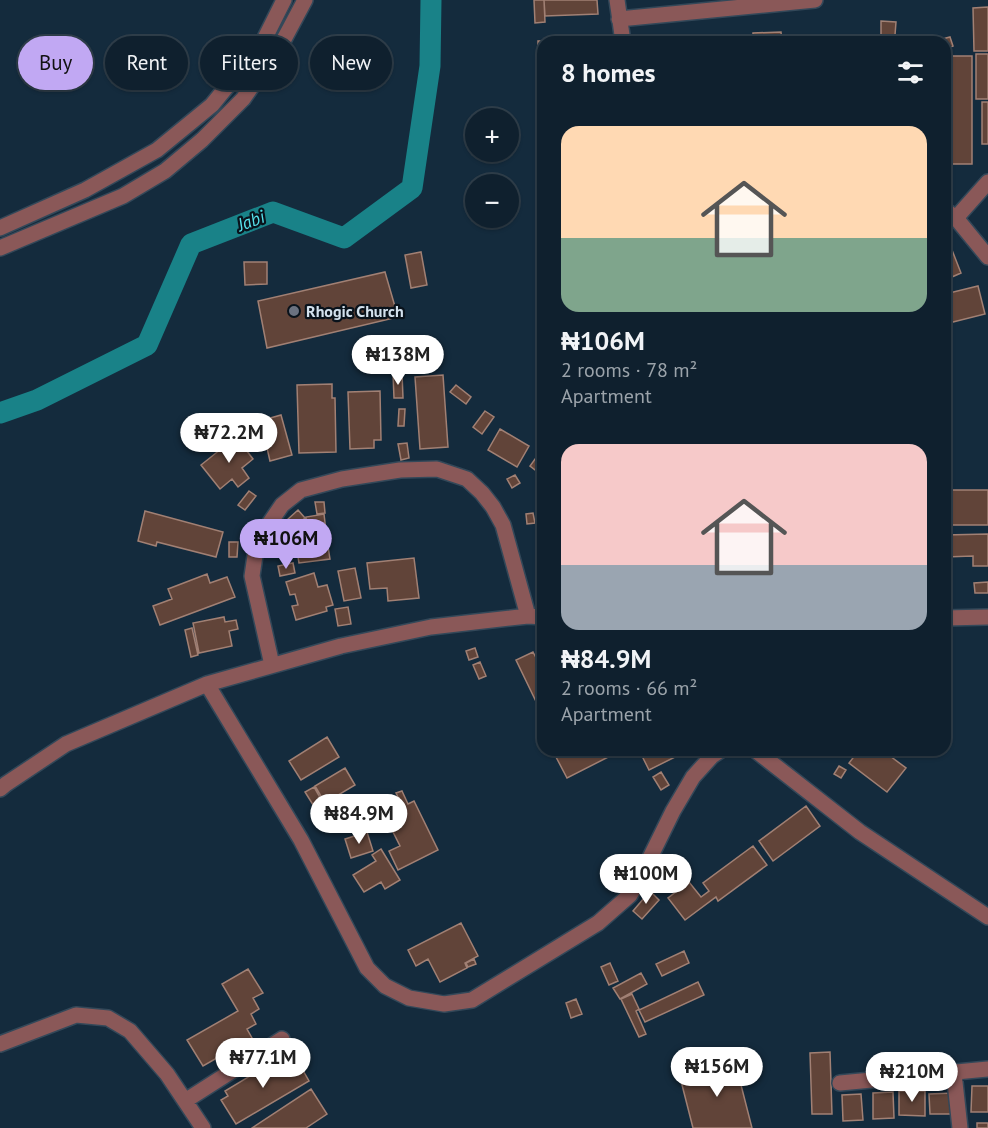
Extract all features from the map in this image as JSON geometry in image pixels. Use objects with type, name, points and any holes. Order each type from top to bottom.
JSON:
[{"type":"street","points":[[0,228],[86,190],[157,150],[212,105],[263,42],[284,0]]},
{"type":"street","points":[[0,248],[123,196],[165,171],[202,140],[243,99],[282,43],[305,0]]},
{"type":"street","points":[[617,0],[622,36]]},
{"type":"street","points":[[619,19],[816,0]]},
{"type":"street","points":[[988,182],[951,214],[988,257]]},
{"type":"street","points":[[0,789],[66,744],[207,684],[341,646],[431,627],[536,616],[503,525],[488,500],[467,479],[437,469],[400,470],[342,479],[302,490],[282,505],[256,549],[252,576],[272,665]]},
{"type":"street","points":[[951,618],[988,616]]},
{"type":"street","points":[[207,684],[301,840],[367,968],[385,986],[410,998],[444,1004],[472,1000],[598,923],[622,902],[641,876],[673,811],[693,777],[712,756]]},
{"type":"street","points":[[763,756],[860,831],[988,917]]},
{"type":"street","points":[[0,1044],[76,1015],[108,1018],[130,1031],[167,1074],[203,1128]]},
{"type":"street","points":[[185,1101],[282,1039]]},
{"type":"street","points":[[840,1083],[988,1070]]},
{"type":"street","points":[[954,1072],[960,1128]]},
{"type":"building","points":[[534,0],[544,0],[545,22],[535,23]]},
{"type":"building","points":[[544,0],[597,0],[598,14],[545,16]]},
{"type":"building","points":[[988,7],[988,51],[974,51],[973,8]]},
{"type":"building","points":[[881,21],[896,22],[895,35],[881,35]]},
{"type":"building","points":[[781,32],[781,36],[753,36],[753,33]]},
{"type":"building","points":[[976,54],[988,54],[988,99],[976,99]]},
{"type":"building","points":[[951,56],[972,56],[972,164],[951,164]]},
{"type":"building","points":[[982,102],[988,102],[988,144],[982,144]]},
{"type":"building","points":[[951,250],[961,273],[951,277]]},
{"type":"building","points":[[421,252],[427,285],[411,288],[405,255]]},
{"type":"building","points":[[244,262],[267,262],[267,284],[245,285]]},
{"type":"building","points":[[385,272],[398,317],[267,348],[258,301]]},
{"type":"building","points":[[978,286],[985,314],[951,322],[951,293]]},
{"type":"building","points":[[402,373],[403,398],[394,398],[393,374]]},
{"type":"building","points":[[443,375],[448,447],[420,449],[415,377]]},
{"type":"building","points":[[332,384],[332,398],[335,398],[336,452],[299,453],[297,385]]},
{"type":"building","points":[[456,385],[471,397],[466,404],[450,392]]},
{"type":"building","points":[[380,391],[381,440],[374,440],[374,448],[350,449],[348,392]]},
{"type":"building","points":[[399,409],[405,409],[404,426],[398,426]]},
{"type":"building","points":[[485,411],[494,417],[482,434],[473,427]]},
{"type":"building","points":[[281,415],[292,455],[270,461],[256,422]]},
{"type":"building","points":[[500,429],[529,446],[517,467],[488,450]]},
{"type":"building","points":[[236,437],[253,459],[242,468],[249,478],[238,487],[232,479],[220,489],[201,465]]},
{"type":"building","points":[[407,443],[409,458],[401,460],[398,444]]},
{"type":"building","points":[[537,456],[537,471],[530,466]]},
{"type":"building","points":[[515,475],[520,483],[512,488],[507,479]]},
{"type":"building","points":[[951,490],[988,490],[988,525],[951,525]]},
{"type":"building","points":[[249,491],[256,496],[245,510],[238,505]]},
{"type":"building","points":[[315,502],[324,502],[325,513],[317,514]]},
{"type":"building","points":[[298,510],[305,518],[294,527],[287,520]]},
{"type":"building","points":[[145,511],[223,532],[216,557],[157,542],[156,546],[138,541]]},
{"type":"building","points":[[533,513],[535,523],[527,524],[526,514]]},
{"type":"building","points":[[324,514],[326,531],[308,533],[306,517]]},
{"type":"building","points":[[326,534],[330,559],[299,563],[295,539]]},
{"type":"building","points":[[988,534],[988,566],[973,566],[973,556],[951,557],[951,535]]},
{"type":"building","points":[[229,542],[238,542],[237,557],[229,557]]},
{"type":"building","points":[[414,558],[419,598],[388,601],[387,588],[370,589],[367,563]]},
{"type":"building","points":[[293,563],[295,573],[280,576],[278,566]]},
{"type":"building","points":[[355,568],[361,598],[344,601],[338,571]]},
{"type":"building","points":[[314,573],[318,587],[327,585],[333,605],[326,607],[327,611],[296,620],[292,606],[298,605],[295,594],[290,595],[286,582]]},
{"type":"building","points":[[207,574],[210,583],[227,577],[235,597],[160,625],[153,606],[172,599],[168,589]]},
{"type":"building","points":[[988,582],[988,593],[975,593],[974,583]]},
{"type":"building","points":[[348,607],[351,624],[338,626],[335,609]]},
{"type":"building","points":[[224,617],[225,622],[236,620],[238,629],[229,631],[232,646],[199,653],[193,623]]},
{"type":"building","points":[[192,628],[198,655],[191,657],[185,630]]},
{"type":"building","points":[[475,648],[478,657],[469,660],[466,651]]},
{"type":"building","points":[[533,652],[537,660],[537,704],[516,660]]},
{"type":"building","points":[[480,662],[486,676],[479,679],[473,665]]},
{"type":"building","points":[[327,737],[339,757],[301,780],[289,761]]},
{"type":"building","points":[[558,756],[610,756],[567,778],[556,757]]},
{"type":"building","points":[[642,756],[677,756],[649,770]]},
{"type":"building","points":[[854,756],[890,756],[906,768],[887,792],[849,763]]},
{"type":"building","points":[[839,766],[846,770],[841,778],[834,774]]},
{"type":"building","points":[[345,768],[355,785],[325,803],[315,786]]},
{"type":"building","points":[[661,772],[669,785],[661,790],[653,777]]},
{"type":"building","points":[[314,787],[323,803],[315,808],[305,792]]},
{"type":"building","points":[[402,791],[408,804],[414,801],[438,850],[398,870],[389,851],[400,846],[385,816],[403,807],[396,793]]},
{"type":"building","points":[[806,806],[820,826],[773,861],[759,841]]},
{"type":"building","points":[[367,832],[373,851],[351,858],[345,839]]},
{"type":"building","points":[[753,846],[767,865],[718,901],[716,897],[685,920],[668,898],[689,882],[701,897],[709,891],[703,883]]},
{"type":"building","points":[[381,849],[400,880],[385,889],[381,882],[364,892],[353,875],[376,861],[372,855]]},
{"type":"building","points":[[650,891],[659,900],[642,919],[633,911]]},
{"type":"building","points":[[461,923],[478,956],[465,963],[467,968],[440,982],[428,959],[416,966],[408,950]]},
{"type":"building","points":[[684,951],[689,963],[662,976],[656,964]]},
{"type":"building","points":[[474,959],[476,964],[468,967],[466,963]]},
{"type":"building","points":[[610,963],[618,981],[609,985],[601,967]]},
{"type":"building","points":[[248,969],[263,993],[253,998],[259,1009],[251,1014],[256,1024],[247,1029],[252,1038],[203,1066],[187,1040],[238,1011],[222,984]]},
{"type":"building","points":[[641,973],[647,984],[620,999],[613,988]]},
{"type":"building","points":[[698,982],[704,995],[645,1022],[639,1010]]},
{"type":"building","points":[[632,994],[639,1009],[636,1011],[646,1034],[639,1037],[621,999]]},
{"type":"building","points":[[576,999],[582,1014],[571,1018],[566,1003]]},
{"type":"building","points":[[830,1052],[832,1114],[812,1114],[810,1053]]},
{"type":"building","points":[[280,1058],[285,1067],[297,1060],[309,1081],[236,1124],[221,1100],[228,1096],[225,1091]]},
{"type":"building","points":[[739,1062],[743,1077],[746,1076],[747,1083],[741,1085],[752,1128],[693,1128],[680,1077]]},
{"type":"building","points":[[972,1086],[988,1086],[988,1112],[971,1112]]},
{"type":"building","points":[[311,1089],[327,1114],[306,1128],[252,1128]]},
{"type":"building","points":[[899,1091],[925,1091],[925,1116],[899,1115]]},
{"type":"building","points":[[893,1092],[894,1118],[873,1119],[873,1093]]},
{"type":"building","points":[[954,1093],[955,1114],[930,1114],[929,1094]]},
{"type":"building","points":[[861,1094],[863,1120],[843,1121],[842,1095]]},
{"type":"building","points":[[977,1123],[988,1123],[988,1128],[977,1128]]},
{"type":"waterway","name":"Jabi","points":[[0,413],[37,400],[147,345],[191,244],[273,212],[344,238],[412,188],[430,66],[431,0]]},
{"type":"place","name":"Rhogic Church","points":[[294,311]]}]
